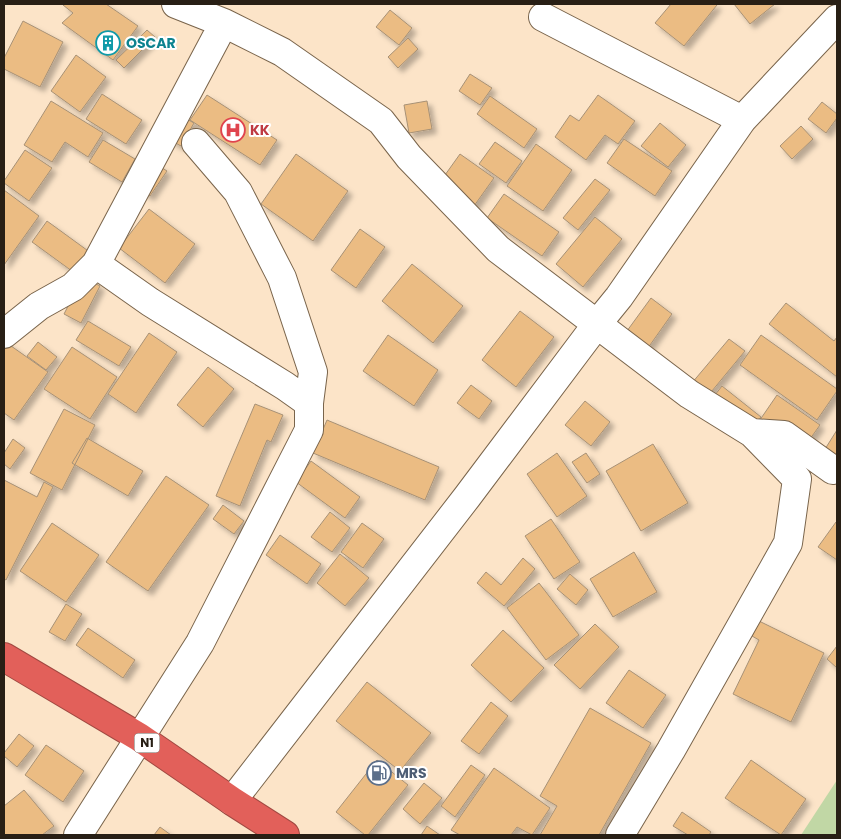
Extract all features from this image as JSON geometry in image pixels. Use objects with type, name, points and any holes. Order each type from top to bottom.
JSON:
[{"type":"highway","name":"N1","points":[[4,657],[139,738],[285,835]]},
{"type":"street","points":[[176,4],[224,22],[282,52],[381,121],[409,157],[498,249],[689,394],[752,433],[796,479],[788,543],[671,750],[620,835]]},
{"type":"street","points":[[543,17],[742,120]]},
{"type":"street","points":[[232,801],[619,297],[742,120],[837,20]]},
{"type":"street","points":[[4,334],[39,306],[73,287],[96,264],[224,22]]},
{"type":"street","points":[[78,835],[200,643],[309,430],[309,403],[313,372],[282,278],[238,192],[196,143]]},
{"type":"street","points":[[96,264],[150,302],[309,403]]},
{"type":"street","points":[[752,433],[784,435],[833,470]]},
{"type":"green space","points":[[837,780],[837,835],[801,835]]},
{"type":"building","name":"OSCAR","points":[[106,4],[138,26],[113,60],[62,23],[73,13],[63,5]]},
{"type":"building","points":[[671,4],[717,5],[684,46],[655,23]]},
{"type":"building","points":[[734,4],[775,4],[750,24]]},
{"type":"building","points":[[390,10],[412,28],[399,45],[376,27]]},
{"type":"building","points":[[23,21],[63,42],[40,87],[4,69],[4,58]]},
{"type":"building","points":[[147,30],[155,37],[124,68],[116,60]]},
{"type":"building","points":[[408,38],[418,49],[398,68],[388,57]]},
{"type":"building","points":[[76,55],[106,77],[80,112],[51,91]]},
{"type":"building","points":[[470,74],[492,88],[480,105],[459,91]]},
{"type":"building","points":[[102,94],[142,120],[126,144],[86,119]]},
{"type":"building","name":"KK","points":[[207,95],[277,140],[260,165],[190,120]]},
{"type":"building","points":[[598,95],[635,121],[618,144],[605,135],[586,160],[555,137],[570,115],[579,121]]},
{"type":"building","points":[[490,96],[537,129],[524,148],[477,114]]},
{"type":"building","points":[[51,101],[103,133],[88,157],[65,142],[52,162],[24,145]]},
{"type":"building","points":[[427,101],[432,129],[409,133],[404,105]]},
{"type":"building","points":[[822,102],[837,114],[837,118],[826,133],[808,119]]},
{"type":"building","points":[[183,117],[194,123],[181,146],[170,140]]},
{"type":"building","points":[[660,123],[686,145],[668,167],[641,146]]},
{"type":"building","points":[[801,126],[813,139],[792,159],[780,146]]},
{"type":"building","points":[[624,139],[672,171],[655,196],[607,163]]},
{"type":"building","points":[[103,140],[135,159],[122,182],[89,162]]},
{"type":"building","points":[[495,142],[522,161],[506,183],[479,164]]},
{"type":"building","points":[[536,144],[572,170],[543,211],[507,186]]},
{"type":"building","points":[[25,150],[52,168],[29,201],[4,183]]},
{"type":"building","points":[[296,154],[348,191],[313,241],[261,204]]},
{"type":"building","points":[[460,154],[494,178],[469,213],[435,189]]},
{"type":"building","points":[[156,164],[167,171],[150,196],[139,190]]},
{"type":"building","points":[[595,179],[610,190],[578,230],[563,218]]},
{"type":"building","points":[[4,190],[39,216],[4,265]]},
{"type":"building","points":[[504,194],[559,232],[542,256],[487,218]]},
{"type":"building","points":[[149,209],[195,244],[165,283],[119,248]]},
{"type":"building","points":[[595,217],[622,239],[583,287],[556,264]]},
{"type":"building","points":[[47,221],[91,253],[76,274],[32,242]]},
{"type":"building","points":[[360,229],[385,247],[356,288],[331,270]]},
{"type":"building","points":[[412,264],[463,306],[433,343],[382,301]]},
{"type":"building","points":[[83,277],[100,286],[81,323],[64,314]]},
{"type":"building","points":[[651,298],[672,314],[638,362],[616,346]]},
{"type":"building","points":[[786,303],[834,341],[837,337],[837,377],[769,324]]},
{"type":"building","points":[[520,311],[554,337],[516,387],[482,360]]},
{"type":"building","points":[[88,321],[131,347],[119,366],[76,340]]},
{"type":"building","points":[[149,333],[177,352],[136,413],[108,394]]},
{"type":"building","points":[[388,335],[438,370],[414,406],[363,371]]},
{"type":"building","points":[[761,335],[837,389],[817,420],[740,365]]},
{"type":"building","points":[[729,339],[745,351],[702,403],[686,390]]},
{"type":"building","points":[[4,341],[48,372],[14,420],[4,413]]},
{"type":"building","points":[[38,342],[57,357],[46,370],[27,356]]},
{"type":"building","points":[[72,347],[117,377],[90,419],[44,389]]},
{"type":"building","points":[[208,367],[234,389],[203,427],[177,405]]},
{"type":"building","points":[[471,385],[492,401],[479,419],[457,403]]},
{"type":"building","points":[[722,386],[761,417],[744,439],[704,409]]},
{"type":"building","points":[[777,395],[820,425],[805,446],[753,430]]},
{"type":"building","points":[[585,401],[610,422],[591,446],[565,425]]},
{"type":"building","points":[[255,404],[283,415],[271,442],[267,440],[240,506],[216,496]]},
{"type":"building","points":[[64,409],[95,425],[62,490],[30,473]]},
{"type":"building","points":[[327,420],[439,467],[425,500],[313,453]]},
{"type":"building","points":[[837,430],[837,479],[815,465]]},
{"type":"building","points":[[87,438],[143,471],[128,496],[72,463]]},
{"type":"building","points":[[13,439],[25,448],[10,469],[4,464],[4,453]]},
{"type":"building","points":[[653,444],[688,503],[641,531],[606,471]]},
{"type":"building","points":[[557,453],[587,496],[557,517],[527,474]]},
{"type":"building","points":[[586,453],[600,474],[587,483],[572,462]]},
{"type":"building","points":[[311,461],[360,497],[345,518],[296,482]]},
{"type":"building","points":[[166,476],[209,505],[148,591],[106,562]]},
{"type":"building","points":[[4,480],[37,497],[44,482],[53,487],[6,580],[4,579]]},
{"type":"building","points":[[223,505],[244,521],[234,534],[213,519]]},
{"type":"building","points":[[330,512],[350,528],[332,552],[311,537]]},
{"type":"building","points":[[551,519],[580,562],[554,579],[525,536]]},
{"type":"building","points":[[52,523],[99,555],[66,602],[20,571]]},
{"type":"building","points":[[362,523],[384,539],[363,568],[341,552]]},
{"type":"building","points":[[837,523],[837,560],[818,547]]},
{"type":"building","points":[[280,535],[321,564],[307,584],[266,555]]},
{"type":"building","points":[[634,552],[657,592],[613,617],[590,579]]},
{"type":"building","points":[[340,554],[369,578],[345,606],[317,583]]},
{"type":"building","points":[[523,558],[535,569],[504,606],[477,583],[486,572],[501,585]]},
{"type":"building","points":[[570,574],[588,590],[576,605],[557,589]]},
{"type":"building","points":[[539,583],[579,635],[546,660],[507,608]]},
{"type":"building","points":[[66,604],[82,614],[65,641],[49,632]]},
{"type":"building","points":[[759,621],[824,653],[791,722],[733,694],[759,640],[752,636]]},
{"type":"building","points":[[595,624],[619,647],[580,689],[554,665]]},
{"type":"building","points":[[88,628],[135,660],[123,678],[76,645]]},
{"type":"building","points":[[503,630],[544,668],[511,702],[471,665]]},
{"type":"building","points":[[837,646],[837,668],[827,659]]},
{"type":"building","points":[[629,670],[666,695],[643,728],[606,703]]},
{"type":"building","points":[[367,682],[431,733],[400,771],[336,721]]},
{"type":"building","points":[[491,702],[508,716],[479,754],[461,741]]},
{"type":"building","points":[[590,708],[651,743],[599,835],[540,835],[557,806],[540,796]]},
{"type":"building","points":[[19,734],[34,746],[17,767],[4,756],[4,753]]},
{"type":"building","points":[[46,745],[84,771],[63,802],[25,775]]},
{"type":"building","points":[[377,760],[408,785],[368,835],[365,835],[336,812]]},
{"type":"building","points":[[751,760],[806,799],[781,835],[725,798]]},
{"type":"building","points":[[471,765],[485,775],[455,817],[441,806]]},
{"type":"building","points":[[494,768],[550,808],[532,835],[517,827],[511,835],[460,835],[451,830]]},
{"type":"building","points":[[424,783],[442,798],[420,824],[403,809]]},
{"type":"building","points":[[24,790],[54,826],[42,835],[4,835],[4,806]]},
{"type":"building","points":[[682,812],[711,832],[709,835],[688,835],[673,826]]},
{"type":"building","points":[[427,826],[440,835],[421,835]]},
{"type":"building","points":[[160,827],[171,835],[154,835]]},
{"type":"place","name":"OSCAR","points":[[108,43]]},
{"type":"place","name":"KK","points":[[233,130]]},
{"type":"place","name":"MRS","points":[[379,773]]}]
